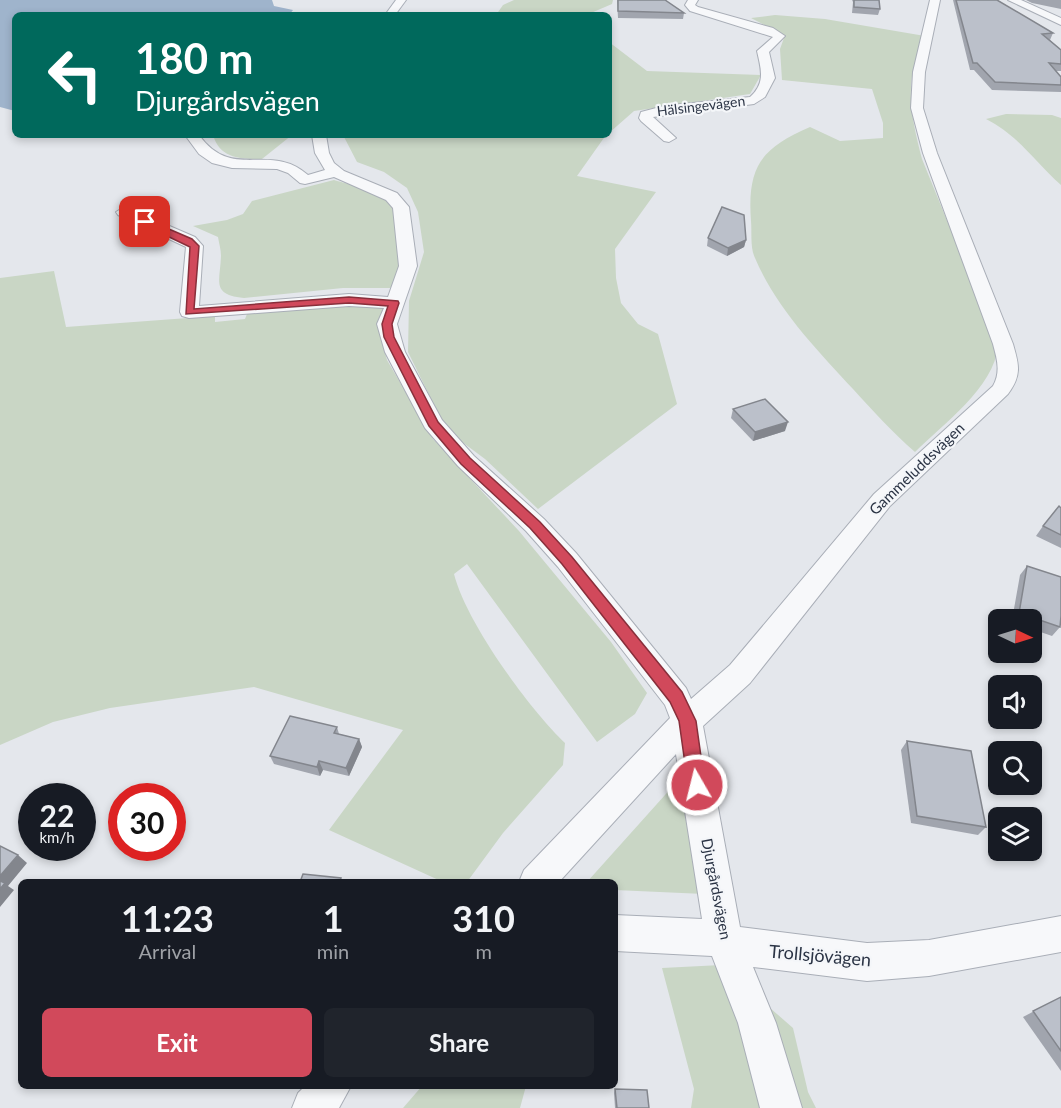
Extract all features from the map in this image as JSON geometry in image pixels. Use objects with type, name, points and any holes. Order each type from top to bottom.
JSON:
[{"type":"street","name":"Hälsingevägen","points":[[669,138],[646,118],[646,115],[664,110],[754,100],[761,94],[769,78],[763,51],[780,36],[769,30],[694,9],[690,5],[693,0]]},
{"type":"street","name":"Gammeluddsvägen","points":[[539,879],[687,721],[740,674],[882,500],[928,455],[991,400],[1008,378],[1008,362],[1003,344],[930,153],[917,108],[919,72],[935,0]]},
{"type":"street","points":[[1012,0],[1061,22]]},
{"type":"street","points":[[194,138],[204,153],[214,160],[230,165],[278,165],[298,171],[305,180],[335,172],[323,155],[320,138]]},
{"type":"street","name":"Djurgårdsvägen","points":[[335,172],[384,192],[396,200],[400,207],[408,266],[387,324],[389,337],[433,423],[466,461],[535,525],[567,560],[676,697],[687,721],[724,939],[757,1023],[781,1108]]},
{"type":"street","points":[[124,212],[189,241],[195,246],[189,312],[349,300],[394,303]]},
{"type":"street","name":"Trollsjövägen","points":[[618,933],[724,939],[746,948],[867,962],[929,958],[1061,934]]},
{"type":"street","points":[[313,1108],[329,1089]]},
{"type":"green space","points":[[514,0],[613,0],[612,4],[593,12],[498,12],[503,5]]},
{"type":"green space","points":[[775,15],[825,19],[925,36],[914,66],[911,86],[917,139],[922,159],[998,346],[987,376],[977,391],[915,452],[875,413],[798,328],[774,294],[753,254],[750,202],[752,186],[755,173],[769,152],[793,135],[810,127],[840,141],[883,138],[883,123],[872,89],[782,80],[780,49],[784,38],[780,33],[751,18]]},
{"type":"green space","points":[[612,44],[647,71],[761,75],[750,94],[634,111],[612,130]]},
{"type":"green space","points":[[1006,114],[1052,115],[1061,118],[1061,185],[1008,133],[986,119]]},
{"type":"green space","points":[[214,138],[288,138],[262,159],[232,156],[216,143]]},
{"type":"green space","points":[[345,138],[604,138],[577,176],[656,192],[615,249],[616,278],[621,303],[638,324],[658,334],[677,404],[538,509],[485,459],[450,433],[440,417],[408,352],[409,301],[424,252],[418,212],[407,188],[384,172],[357,162]]},
{"type":"green space","points":[[334,180],[382,195],[392,206],[400,238],[398,281],[390,288],[343,288],[244,298],[226,294],[219,280],[221,256],[218,237],[193,226],[227,220],[243,214],[252,201]]},
{"type":"green space","points":[[54,271],[66,327],[215,316],[215,322],[245,319],[247,314],[361,303],[387,307],[379,332],[387,360],[433,439],[519,531],[611,642],[647,693],[635,714],[597,742],[467,564],[454,574],[471,616],[517,687],[565,743],[563,765],[503,833],[469,879],[436,879],[329,830],[403,730],[254,687],[110,708],[53,722],[0,745],[0,278]]},
{"type":"green space","points":[[682,776],[704,894],[618,890],[618,879],[590,879]]},
{"type":"green space","points":[[721,965],[793,1028],[808,1092],[816,1108],[691,1108],[694,1089],[662,968]]},
{"type":"green space","points":[[419,1089],[525,1089],[520,1108],[403,1108]]},
{"type":"water","points":[[0,0],[272,0],[274,6],[293,10],[291,12],[12,12],[12,110],[0,107]]},
{"type":"building","points":[[618,0],[665,0],[684,13],[618,11]]},
{"type":"building","points":[[854,0],[879,0],[880,9],[854,7]]},
{"type":"building","points":[[956,0],[997,0],[1053,33],[1042,34],[1061,50],[1061,64],[1049,63],[1061,77],[1061,85],[995,82],[977,63],[973,63]]},
{"type":"building","points":[[722,207],[744,215],[746,240],[728,248],[708,238]]},
{"type":"building","points":[[765,399],[788,422],[755,432],[733,409]]},
{"type":"building","points":[[1059,506],[1061,508],[1061,535],[1043,526]]},
{"type":"building","points":[[1027,566],[1061,577],[1060,627],[1042,621],[1042,609],[1020,609]]},
{"type":"building","points":[[290,716],[337,727],[334,733],[359,739],[346,768],[319,761],[317,767],[270,756]]},
{"type":"building","points":[[907,741],[971,751],[986,827],[917,816]]},
{"type":"building","points":[[0,846],[18,855],[0,876]]},
{"type":"building","points":[[303,874],[341,878],[341,879],[301,879]]},
{"type":"building","points":[[1061,997],[1061,1051],[1033,1011]]},
{"type":"building","points":[[615,1089],[647,1090],[649,1108],[617,1108]]},
{"type":"route","points":[[145,222],[189,241],[195,246],[189,312],[349,300],[394,303],[387,324],[389,337],[433,423],[466,461],[535,525],[567,560],[676,697],[687,721],[697,785]]}]
